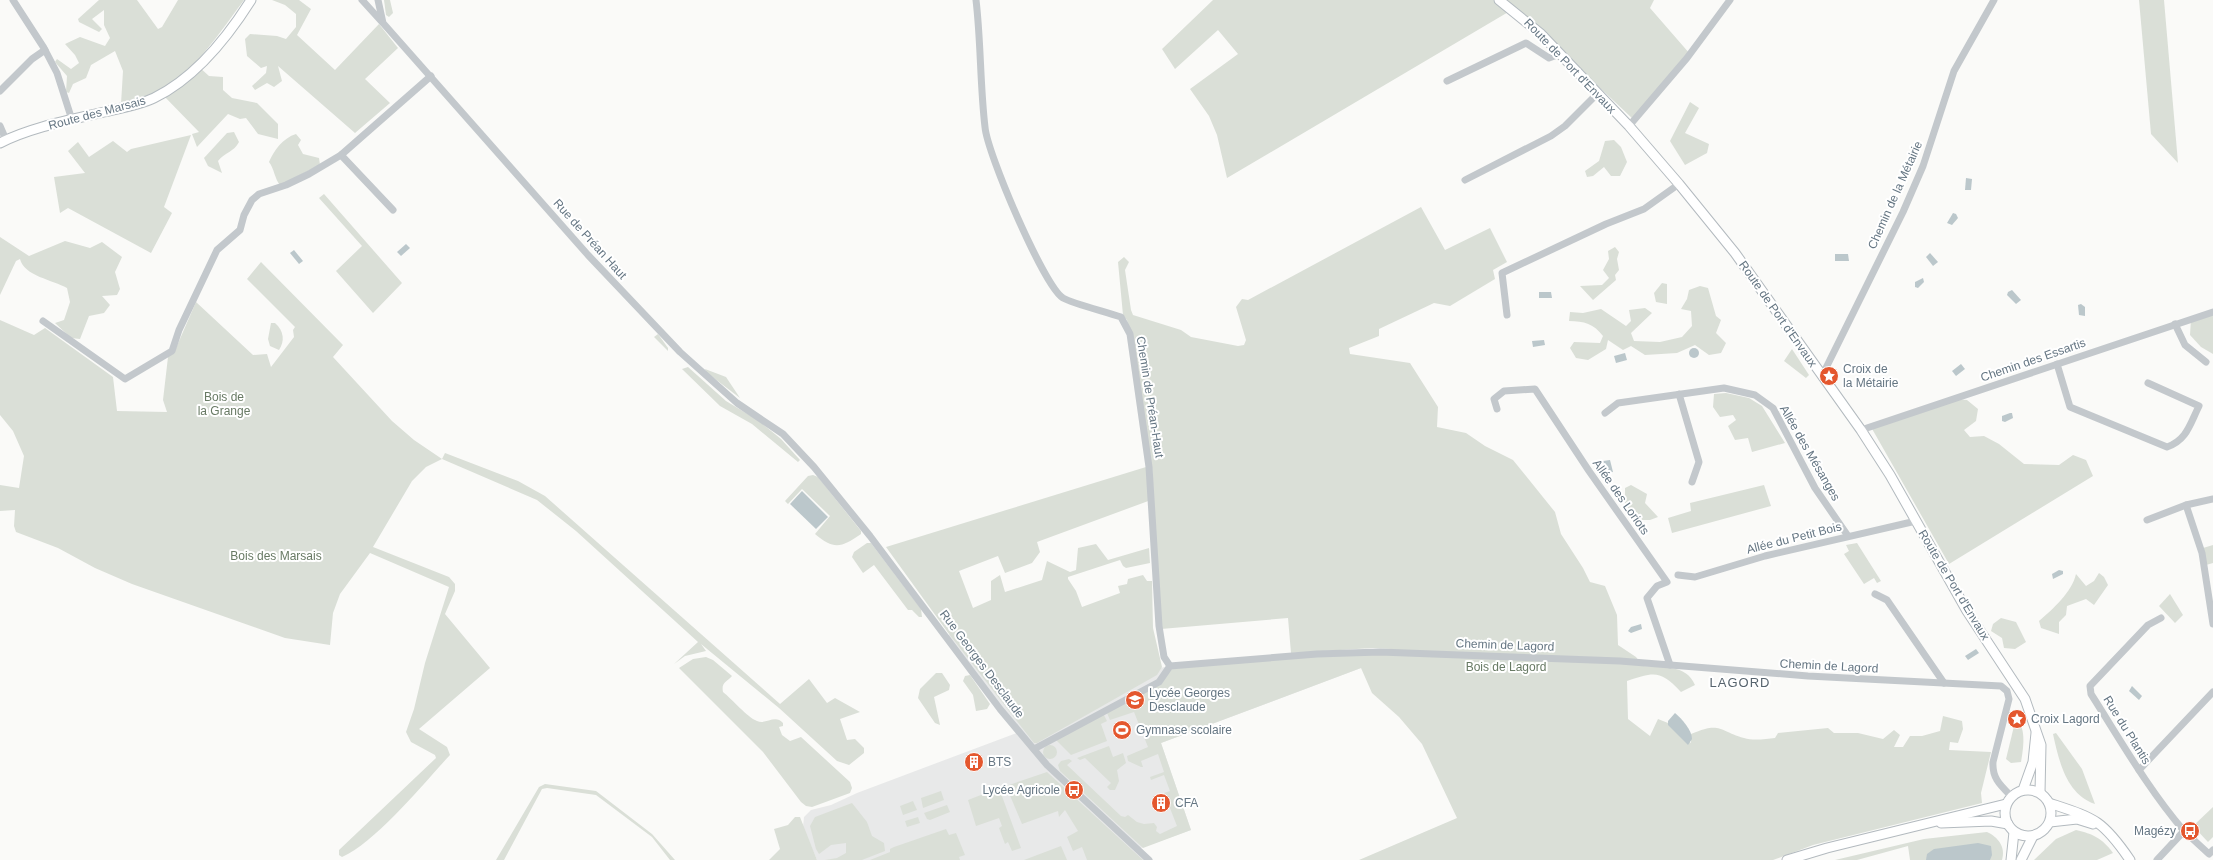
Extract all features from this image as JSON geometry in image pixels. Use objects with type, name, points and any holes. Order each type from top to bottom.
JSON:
[{"type":"street","points":[[13,0],[45,50],[57,73],[72,120]]},
{"type":"street","name":"Route des Marsais","points":[[3,142],[72,120],[127,107],[154,98],[189,75],[241,16],[251,0]]},
{"type":"street","points":[[362,0],[384,23]]},
{"type":"street","name":"Rue de Préan Haut","points":[[378,0],[384,23],[588,255],[680,352],[737,403],[782,434],[814,467]]},
{"type":"street","name":"Chemin de Préan-Haut","points":[[976,0],[980,34],[985,129],[996,163],[1045,275],[1062,297],[1121,317],[1130,334],[1149,467],[1159,626],[1164,657],[1170,666]]},
{"type":"street","name":"Route de Port d'Envaux","points":[[1499,0],[1521,16],[1560,54],[1629,126],[1679,184],[1734,253],[1861,430],[1890,475],[1967,611],[2025,699],[2041,745],[2040,793]]},
{"type":"street","points":[[1629,126],[1687,58],[1730,0]]},
{"type":"street","name":"Chemin de la Métairie","points":[[1822,376],[1903,212],[1923,166],[1954,71],[1994,0]]},
{"type":"street","points":[[1448,81],[1526,43],[1549,58],[1560,54]]},
{"type":"street","points":[[0,91],[32,59],[45,50]]},
{"type":"street","points":[[43,321],[125,378],[172,351],[179,330],[217,250],[240,230],[244,215],[252,200],[259,194],[303,177],[341,155],[430,76]]},
{"type":"street","points":[[1465,180],[1551,136],[1565,126],[1597,94]]},
{"type":"street","points":[[0,126],[3,142]]},
{"type":"street","points":[[341,155],[393,210]]},
{"type":"street","points":[[1507,315],[1502,274],[1606,224],[1644,209],[1679,184]]},
{"type":"street","name":"Chemin des Essartis","points":[[1861,430],[2213,312]]},
{"type":"street","points":[[2175,324],[2185,345],[2206,362]]},
{"type":"street","points":[[2057,364],[2070,407],[2167,447],[2178,443],[2184,436],[2199,406],[2148,383]]},
{"type":"street","name":"Allée des Loriots","points":[[1497,409],[1494,399],[1504,392],[1535,389],[1589,471],[1667,582],[1657,586],[1647,598],[1670,665]]},
{"type":"street","name":"Allée des Mésanges","points":[[1605,413],[1618,403],[1679,394],[1730,389],[1755,395],[1773,408],[1815,488],[1848,536]]},
{"type":"street","points":[[1679,394],[1699,462],[1692,482]]},
{"type":"street","name":"Rue Georges Desclaude","points":[[814,467],[870,536],[1000,709],[1047,765],[1149,860]]},
{"type":"street","points":[[2147,520],[2186,505],[2213,499]]},
{"type":"street","points":[[2186,505],[2202,553],[2211,597],[2213,624]]},
{"type":"street","name":"Allée du Petit Bois","points":[[1678,575],[1694,577],[1765,556],[1916,521]]},
{"type":"street","points":[[1875,594],[1887,600],[1944,683]]},
{"type":"street","name":"Rue du Plantis","points":[[2161,618],[2148,626],[2090,686],[2091,694],[2160,802],[2184,831],[2209,854],[2213,850]]},
{"type":"street","name":"Chemin de Lagord","points":[[1170,666],[1317,654],[1380,652],[1620,661],[1808,676],[2001,686],[2007,691],[2009,699],[1993,762],[1992,772],[2009,800]]},
{"type":"street","points":[[1034,749],[1159,682],[1170,666]]},
{"type":"street","points":[[2139,770],[2213,692]]},
{"type":"street","points":[[1787,860],[2009,800],[2023,790],[2033,762],[2036,732]]},
{"type":"street","points":[[2009,800],[2005,811],[2008,824],[2014,832],[2026,836],[2033,836],[2043,831],[2050,822],[2052,815],[2049,803],[2040,793],[2023,790]]},
{"type":"street","points":[[2049,803],[2087,815],[2101,823],[2130,860]]},
{"type":"street","points":[[2050,822],[2077,819],[2094,824],[2109,832]]},
{"type":"street","points":[[1924,824],[1977,820],[1991,820],[2008,824]]},
{"type":"street","points":[[2157,860],[2184,831]]},
{"type":"street","points":[[2011,860],[2014,832]]},
{"type":"street","points":[[2021,860],[2033,836]]},
{"type":"shaded area","points":[[1966,178],[1972,179],[1971,190],[1965,190]]},
{"type":"shaded area","points":[[1953,213],[1956,214],[1958,218],[1952,225],[1947,223]]},
{"type":"shaded area","points":[[406,244],[410,248],[401,256],[397,252]]},
{"type":"shaded area","points":[[294,250],[303,261],[299,264],[290,253]]},
{"type":"shaded area","points":[[1930,253],[1938,262],[1933,266],[1926,257]]},
{"type":"shaded area","points":[[1835,254],[1848,254],[1849,261],[1835,261]]},
{"type":"shaded area","points":[[1923,278],[1924,282],[1918,288],[1915,287],[1915,282]]},
{"type":"shaded area","points":[[2012,290],[2021,300],[2016,304],[2007,295],[2008,292]]},
{"type":"shaded area","points":[[1539,292],[1551,292],[1552,298],[1539,298]]},
{"type":"shaded area","points":[[2081,304],[2085,307],[2085,316],[2079,315],[2078,305]]},
{"type":"shaded area","points":[[1544,340],[1545,345],[1533,347],[1532,341]]},
{"type":"shaded area","points":[[1694,348],[1699,353],[1694,358],[1689,353]]},
{"type":"shaded area","points":[[1625,353],[1627,360],[1616,363],[1614,356]]},
{"type":"shaded area","points":[[1961,364],[1965,369],[1956,376],[1952,371]]},
{"type":"shaded area","points":[[2012,413],[2013,418],[2005,422],[2002,421],[2002,416]]},
{"type":"shaded area","points":[[1610,460],[1613,472],[1606,473],[1603,461]]},
{"type":"shaded area","points":[[802,491],[828,517],[816,529],[790,504]]},
{"type":"shaded area","points":[[2059,570],[2063,571],[2063,574],[2053,579],[2052,574]]},
{"type":"shaded area","name":"Lycée Georges Desclaude","points":[[978,621],[1155,669],[1170,666],[1361,668],[1161,743],[1191,830],[1138,849],[1149,860],[817,860],[803,827],[804,817],[811,810],[831,805],[857,793],[1019,732],[946,636]]},
{"type":"shaded area","points":[[1641,624],[1642,629],[1631,633],[1628,631],[1631,627]]},
{"type":"shaded area","points":[[1976,649],[1979,653],[1968,660],[1965,656]]},
{"type":"shaded area","points":[[2132,686],[2142,696],[2139,700],[2129,691]]},
{"type":"shaded area","points":[[1675,713],[1683,721],[1692,736],[1692,739],[1688,745],[1668,725],[1668,721]]},
{"type":"shaded area","points":[[1978,843],[1991,846],[1992,855],[1990,860],[1926,860],[1927,854],[1934,849]]},
{"type":"green space","points":[[99,0],[137,0],[158,29],[162,27],[178,0],[244,0],[206,50],[178,79],[161,90],[142,99],[121,104],[123,71],[115,51],[91,65],[86,78],[73,84],[69,93],[66,92],[67,76],[55,62],[57,59],[71,69],[79,63],[75,55],[65,44],[80,37],[105,46],[110,38],[104,25],[104,10],[92,19],[102,29],[99,32],[79,22],[78,19]]},
{"type":"green space","points":[[272,0],[299,0],[311,9],[297,35],[335,70],[379,24],[398,48],[365,79],[390,103],[355,133],[278,66],[282,81],[274,87],[267,83],[255,90],[252,86],[266,73],[267,66],[261,68],[247,56],[245,39],[250,34],[277,36],[286,39],[296,27],[296,14],[285,5]]},
{"type":"green space","points":[[384,0],[390,0],[393,13],[389,17],[386,15]]},
{"type":"green space","points":[[1213,0],[1493,0],[1510,11],[1227,178],[1217,135],[1209,116],[1190,89],[1238,54],[1218,30],[1175,69],[1162,49]]},
{"type":"green space","points":[[1507,0],[1654,0],[1650,8],[1690,54],[1634,120]]},
{"type":"green space","points":[[2139,0],[2164,0],[2178,163],[2151,134]]},
{"type":"green space","points":[[198,66],[209,76],[223,77],[223,90],[232,98],[257,103],[278,124],[278,139],[258,134],[246,118],[240,119],[228,114],[197,147],[192,134],[199,132],[161,93]]},
{"type":"green space","points":[[1690,102],[1699,108],[1685,133],[1709,144],[1707,153],[1685,165],[1670,141]]},
{"type":"green space","points":[[234,132],[239,142],[235,148],[218,161],[222,173],[208,166],[204,158],[227,133]]},
{"type":"green space","points":[[296,134],[301,140],[298,145],[303,154],[319,158],[320,165],[280,185],[269,162],[280,145],[287,138]]},
{"type":"green space","points":[[191,135],[164,207],[172,213],[151,253],[68,208],[60,213],[54,177],[85,173],[68,151],[78,142],[89,157],[113,141],[127,152],[131,149]]},
{"type":"green space","points":[[1614,140],[1621,147],[1627,162],[1620,176],[1611,176],[1604,167],[1593,176],[1587,177],[1585,171],[1599,161],[1605,141]]},
{"type":"green space","points":[[324,194],[402,283],[373,313],[336,271],[362,246],[319,198]]},
{"type":"green space","name":"Bois de Lagord","points":[[1421,207],[1445,250],[1490,228],[1507,262],[1493,270],[1495,279],[1450,306],[1434,303],[1379,329],[1379,336],[1349,348],[1350,354],[1410,363],[1438,407],[1437,427],[1466,433],[1485,446],[1513,460],[1555,512],[1561,534],[1583,568],[1590,582],[1605,586],[1617,615],[1618,645],[1636,657],[1643,666],[1674,668],[1686,673],[1691,678],[1695,685],[1681,692],[1662,676],[1644,676],[1627,681],[1628,719],[1650,736],[1658,719],[1668,723],[1691,743],[1691,734],[1708,728],[1719,728],[1744,738],[1755,740],[1775,738],[1778,733],[1828,728],[1834,733],[1858,733],[1883,739],[1894,730],[1900,735],[1894,747],[1903,747],[1910,736],[1922,736],[1940,731],[1943,716],[1962,721],[1963,729],[1958,743],[1950,742],[1949,750],[1991,752],[1981,793],[1982,803],[1813,845],[1773,860],[1359,860],[1457,818],[1422,744],[1399,717],[1372,693],[1361,668],[1161,743],[1191,830],[1143,848],[1060,771],[1058,765],[1061,761],[1069,759],[1072,761],[1067,765],[1121,816],[1125,817],[1128,815],[1137,822],[1144,824],[1154,823],[1157,827],[1156,831],[1160,834],[1177,826],[1164,793],[1170,791],[1164,775],[1151,780],[1150,777],[1164,772],[1158,754],[1141,761],[1143,767],[1128,761],[1127,756],[1148,747],[1134,712],[1110,720],[1107,713],[1159,682],[1170,666],[1391,649],[1373,648],[1291,653],[1288,618],[1161,629],[1152,468],[1127,320],[1123,315],[1118,262],[1124,257],[1129,262],[1125,270],[1133,315],[1181,330],[1191,337],[1238,346],[1244,345],[1246,340],[1236,307],[1242,299],[1248,300]]},
{"type":"green space","points":[[0,237],[29,256],[65,241],[90,248],[102,242],[122,257],[115,272],[120,289],[117,295],[102,296],[110,305],[104,313],[89,316],[80,339],[71,338],[55,323],[64,320],[70,302],[67,288],[33,274],[27,270],[20,259],[16,261],[0,295]]},
{"type":"green space","points":[[1615,247],[1619,252],[1617,259],[1619,270],[1615,275],[1616,280],[1593,300],[1580,286],[1602,285],[1609,278],[1603,270],[1609,259],[1608,251]]},
{"type":"green space","points":[[261,262],[343,345],[333,357],[392,421],[414,440],[442,459],[426,467],[412,481],[373,547],[449,577],[455,584],[455,591],[445,614],[490,668],[419,729],[447,747],[450,755],[384,826],[370,839],[342,857],[339,855],[339,850],[436,758],[435,755],[411,742],[406,732],[414,709],[425,663],[449,587],[370,553],[340,594],[333,613],[330,645],[285,638],[132,584],[95,568],[58,548],[16,532],[14,526],[15,510],[0,511],[0,485],[19,488],[24,456],[13,431],[0,415],[0,320],[34,335],[45,328],[113,377],[117,411],[167,412],[163,400],[168,357],[176,348],[196,302],[253,355],[267,354],[271,367],[294,337],[293,330],[295,327],[247,279]]},
{"type":"green space","points":[[1662,283],[1667,284],[1667,304],[1656,302],[1654,293]]},
{"type":"green space","points":[[1700,286],[1708,288],[1716,316],[1721,320],[1716,333],[1726,343],[1721,353],[1709,355],[1695,345],[1677,353],[1645,355],[1631,346],[1623,350],[1608,340],[1606,349],[1588,360],[1576,358],[1570,348],[1574,342],[1600,343],[1603,336],[1600,332],[1588,324],[1569,321],[1570,312],[1583,313],[1601,309],[1626,326],[1631,321],[1629,310],[1645,308],[1652,313],[1631,333],[1634,341],[1660,342],[1682,337],[1692,326],[1691,311],[1681,309],[1687,299],[1689,290]]},
{"type":"green space","points":[[2213,315],[2213,354],[2201,347],[2190,335],[2191,319]]},
{"type":"green space","points":[[271,323],[275,323],[278,326],[283,336],[279,350],[270,346],[268,339]]},
{"type":"green space","points":[[658,334],[668,348],[668,351],[654,337]]},
{"type":"green space","points":[[1792,349],[1809,375],[1806,378],[1784,361]]},
{"type":"green space","points":[[688,367],[726,401],[759,421],[781,439],[800,460],[798,462],[752,424],[720,406],[682,369]]},
{"type":"green space","points":[[705,369],[726,377],[740,398],[706,372]]},
{"type":"green space","points":[[1726,393],[1749,398],[1762,406],[1785,443],[1752,452],[1748,438],[1735,440],[1728,426],[1736,420],[1733,415],[1720,417],[1713,407],[1714,394]]},
{"type":"green space","points":[[1956,399],[1967,400],[1978,409],[1976,421],[1964,430],[1970,437],[1984,436],[1999,444],[2024,464],[2059,465],[2073,455],[2086,460],[2093,476],[1949,564],[1871,427]]},
{"type":"green space","points":[[445,453],[518,481],[545,496],[780,704],[809,679],[827,703],[835,698],[860,712],[840,719],[847,740],[855,739],[864,748],[864,753],[849,765],[837,761],[779,708],[701,644],[706,651],[685,656],[674,664],[698,642],[576,531],[537,500],[442,459]]},
{"type":"green space","points":[[1146,467],[1151,500],[1037,542],[1040,552],[1032,563],[1005,573],[998,556],[959,571],[973,608],[991,600],[991,581],[1000,575],[1005,592],[1042,580],[1047,561],[1070,572],[1076,570],[1078,548],[1096,544],[1108,560],[1149,548],[1150,563],[1126,568],[1120,560],[1068,577],[1068,579],[1076,591],[1082,607],[1120,593],[1118,586],[1127,584],[1128,579],[1143,575],[1147,581],[1152,581],[1153,628],[1162,667],[1157,675],[1037,743],[1034,743],[949,634],[886,547]]},
{"type":"green space","points":[[813,475],[818,477],[861,531],[861,534],[843,544],[833,545],[827,543],[815,534],[830,516],[802,489],[788,504],[785,501],[808,476]]},
{"type":"green space","points":[[1631,485],[1647,494],[1645,503],[1658,517],[1650,520],[1637,520],[1625,504],[1625,488]]},
{"type":"green space","points":[[1764,485],[1771,506],[1672,533],[1668,518],[1691,511],[1690,503]]},
{"type":"green space","points":[[867,543],[871,543],[921,609],[922,617],[919,617],[912,610],[908,610],[874,565],[863,573],[852,557],[854,552]]},
{"type":"green space","points":[[1857,543],[1881,581],[1877,583],[1874,578],[1864,584],[1844,554],[1849,551],[1846,545]]},
{"type":"green space","points":[[2213,545],[2213,563],[2206,565],[2203,548]]},
{"type":"green space","points":[[2099,573],[2104,577],[2108,585],[2094,605],[2086,599],[2067,606],[2066,615],[2059,622],[2059,634],[2041,628],[2039,621],[2056,606],[2066,594],[2074,581],[2076,574],[2086,586],[2094,581]]},
{"type":"green space","points":[[2170,594],[2183,615],[2175,623],[2159,606]]},
{"type":"green space","points":[[2001,618],[2016,622],[2026,642],[2015,649],[2004,648],[2002,638],[1991,631],[1993,624]]},
{"type":"green space","points":[[706,657],[713,660],[732,676],[725,682],[723,692],[749,716],[757,721],[764,722],[774,719],[780,720],[783,723],[783,726],[779,727],[782,735],[790,741],[801,737],[850,782],[852,788],[850,793],[812,807],[806,806],[801,802],[763,752],[679,668],[693,659]]},
{"type":"green space","points":[[936,673],[942,673],[950,685],[949,690],[934,697],[940,725],[935,723],[918,698],[920,689]]},
{"type":"green space","points":[[970,675],[990,704],[987,709],[976,711],[973,695],[963,681],[965,676]]},
{"type":"green space","points":[[1103,713],[1107,721],[1101,724],[1107,741],[1071,755],[1055,739]]},
{"type":"green space","points":[[2015,722],[2019,722],[2023,731],[2023,747],[2021,762],[2011,763],[2006,759]]},
{"type":"green space","points":[[2056,733],[2082,769],[2095,804],[2077,793],[2065,775],[2053,734]]},
{"type":"green space","points":[[1047,745],[1053,745],[1057,749],[1057,755],[1053,759],[1047,759],[1043,755],[1043,749]]},
{"type":"green space","points":[[1109,746],[1113,757],[1123,753],[1126,763],[1117,770],[1119,781],[1115,790],[1110,790],[1107,787],[1111,783],[1085,758],[1080,760],[1077,758]]},
{"type":"green space","points":[[1047,772],[1143,860],[1087,860],[1082,847],[1073,851],[1067,837],[1078,831],[1065,810],[1059,817],[1058,811],[1022,824],[1006,786]]},
{"type":"green space","points":[[545,784],[596,791],[652,834],[675,860],[670,860],[652,837],[596,795],[547,788],[542,789],[504,860],[496,860],[539,787]]},
{"type":"green space","points":[[999,788],[1021,848],[1012,851],[1008,842],[1005,844],[999,828],[1002,826],[999,818],[976,826],[968,800]]},
{"type":"green space","points":[[941,791],[944,800],[923,808],[921,798]]},
{"type":"green space","points":[[913,801],[917,810],[903,815],[900,806]]},
{"type":"green space","points":[[852,803],[867,822],[872,836],[884,843],[885,851],[862,860],[825,860],[837,858],[846,853],[846,843],[831,845],[819,854],[816,849],[810,826],[815,817]]},
{"type":"green space","points":[[947,805],[950,812],[930,820],[927,819],[924,813]]},
{"type":"green space","points":[[2213,807],[2213,837],[2208,842],[2193,826]]},
{"type":"green space","points":[[795,817],[800,817],[817,860],[769,860],[780,849],[774,829],[788,825]]},
{"type":"green space","points":[[918,817],[920,823],[907,827],[905,821]]},
{"type":"green space","points":[[946,829],[949,835],[956,833],[965,855],[959,857],[960,860],[870,860],[890,852],[890,849],[894,847]]},
{"type":"green space","points":[[2076,830],[2097,837],[2113,853],[2097,860],[2034,860],[2056,839]]},
{"type":"green space","points":[[1987,832],[1995,837],[2000,843],[2003,851],[2002,860],[1910,860],[1908,846],[1857,860],[1835,860],[1924,839]]},
{"type":"green space","points":[[1061,846],[1067,860],[1024,860]]},
{"type":"place","name":"Croix de la Métairie","points":[[1829,376]]},
{"type":"place","name":"Lycée Georges Desclaude","points":[[1135,700]]},
{"type":"place","name":"Croix Lagord","points":[[2017,719]]},
{"type":"place","name":"Gymnase scolaire","points":[[1122,730]]},
{"type":"place","name":"BTS","points":[[974,762]]},
{"type":"place","name":"Lycée Agricole","points":[[1074,790]]},
{"type":"place","name":"CFA","points":[[1161,803]]},
{"type":"place","name":"Magézy","points":[[2190,831]]},
{"type":"district","name":"LAGORD","points":[[1740,682]]},
{"type":"park label","name":"Bois de la Grange","points":[[224,404]]},
{"type":"park label","name":"Bois des Marsais","points":[[276,556]]}]
